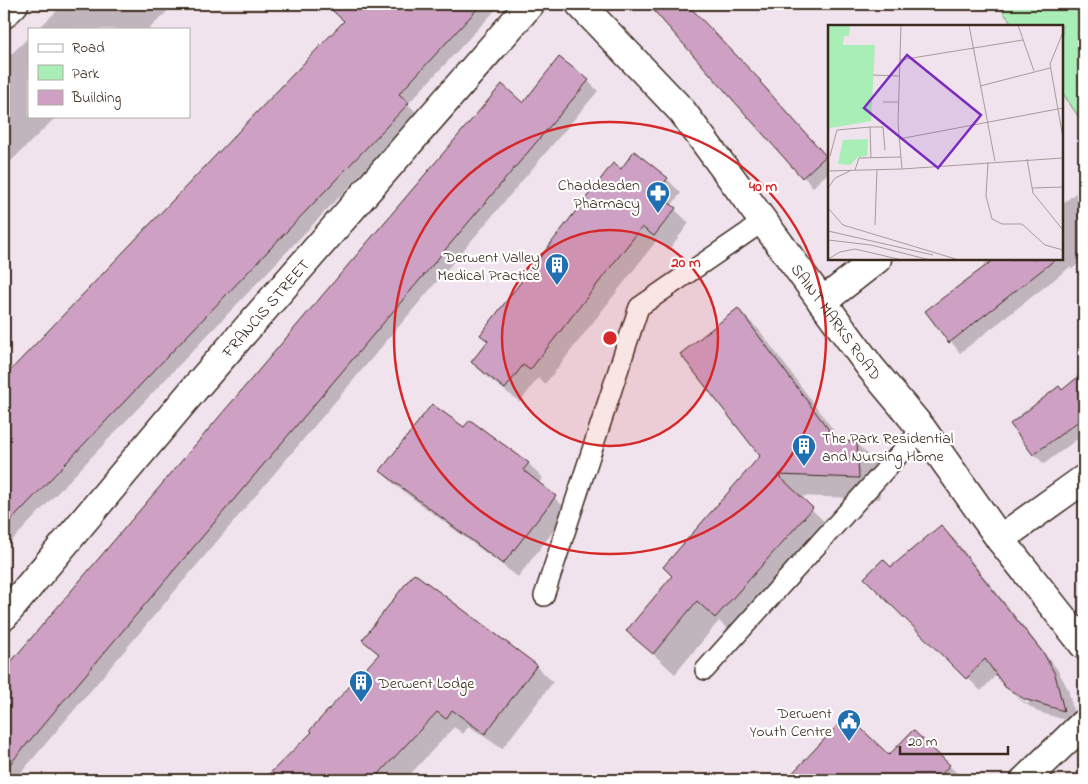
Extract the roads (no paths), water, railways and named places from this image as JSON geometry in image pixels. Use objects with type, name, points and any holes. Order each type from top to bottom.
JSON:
[{"type":"street","points":[[4,14],[14,4]]},
{"type":"street","name":"FRANCIS STREET","points":[[4,616],[196,387],[530,4]]},
{"type":"street","name":"SAINT MARKS ROAD","points":[[580,4],[682,111],[871,368],[922,429],[1000,539],[1084,645]]},
{"type":"street","points":[[822,302],[876,260]]},
{"type":"street","points":[[1000,539],[1084,479]]},
{"type":"street","points":[[1024,780],[1084,723]]},
{"type":"lane","points":[[544,596],[639,307],[764,221]]},
{"type":"lane","points":[[705,670],[922,429]]},
{"type":"place","name":"Chaddesden Pharmacy","points":[[658,214]]},
{"type":"place","name":"Derwent Valley Medical Practice","points":[[557,286]]},
{"type":"place","name":"The Park Residential and Nursing Home","points":[[804,467]]},
{"type":"place","name":"Derwent Lodge","points":[[361,703]]},
{"type":"place","name":"Derwent Youth Centre","points":[[849,742]]}]
